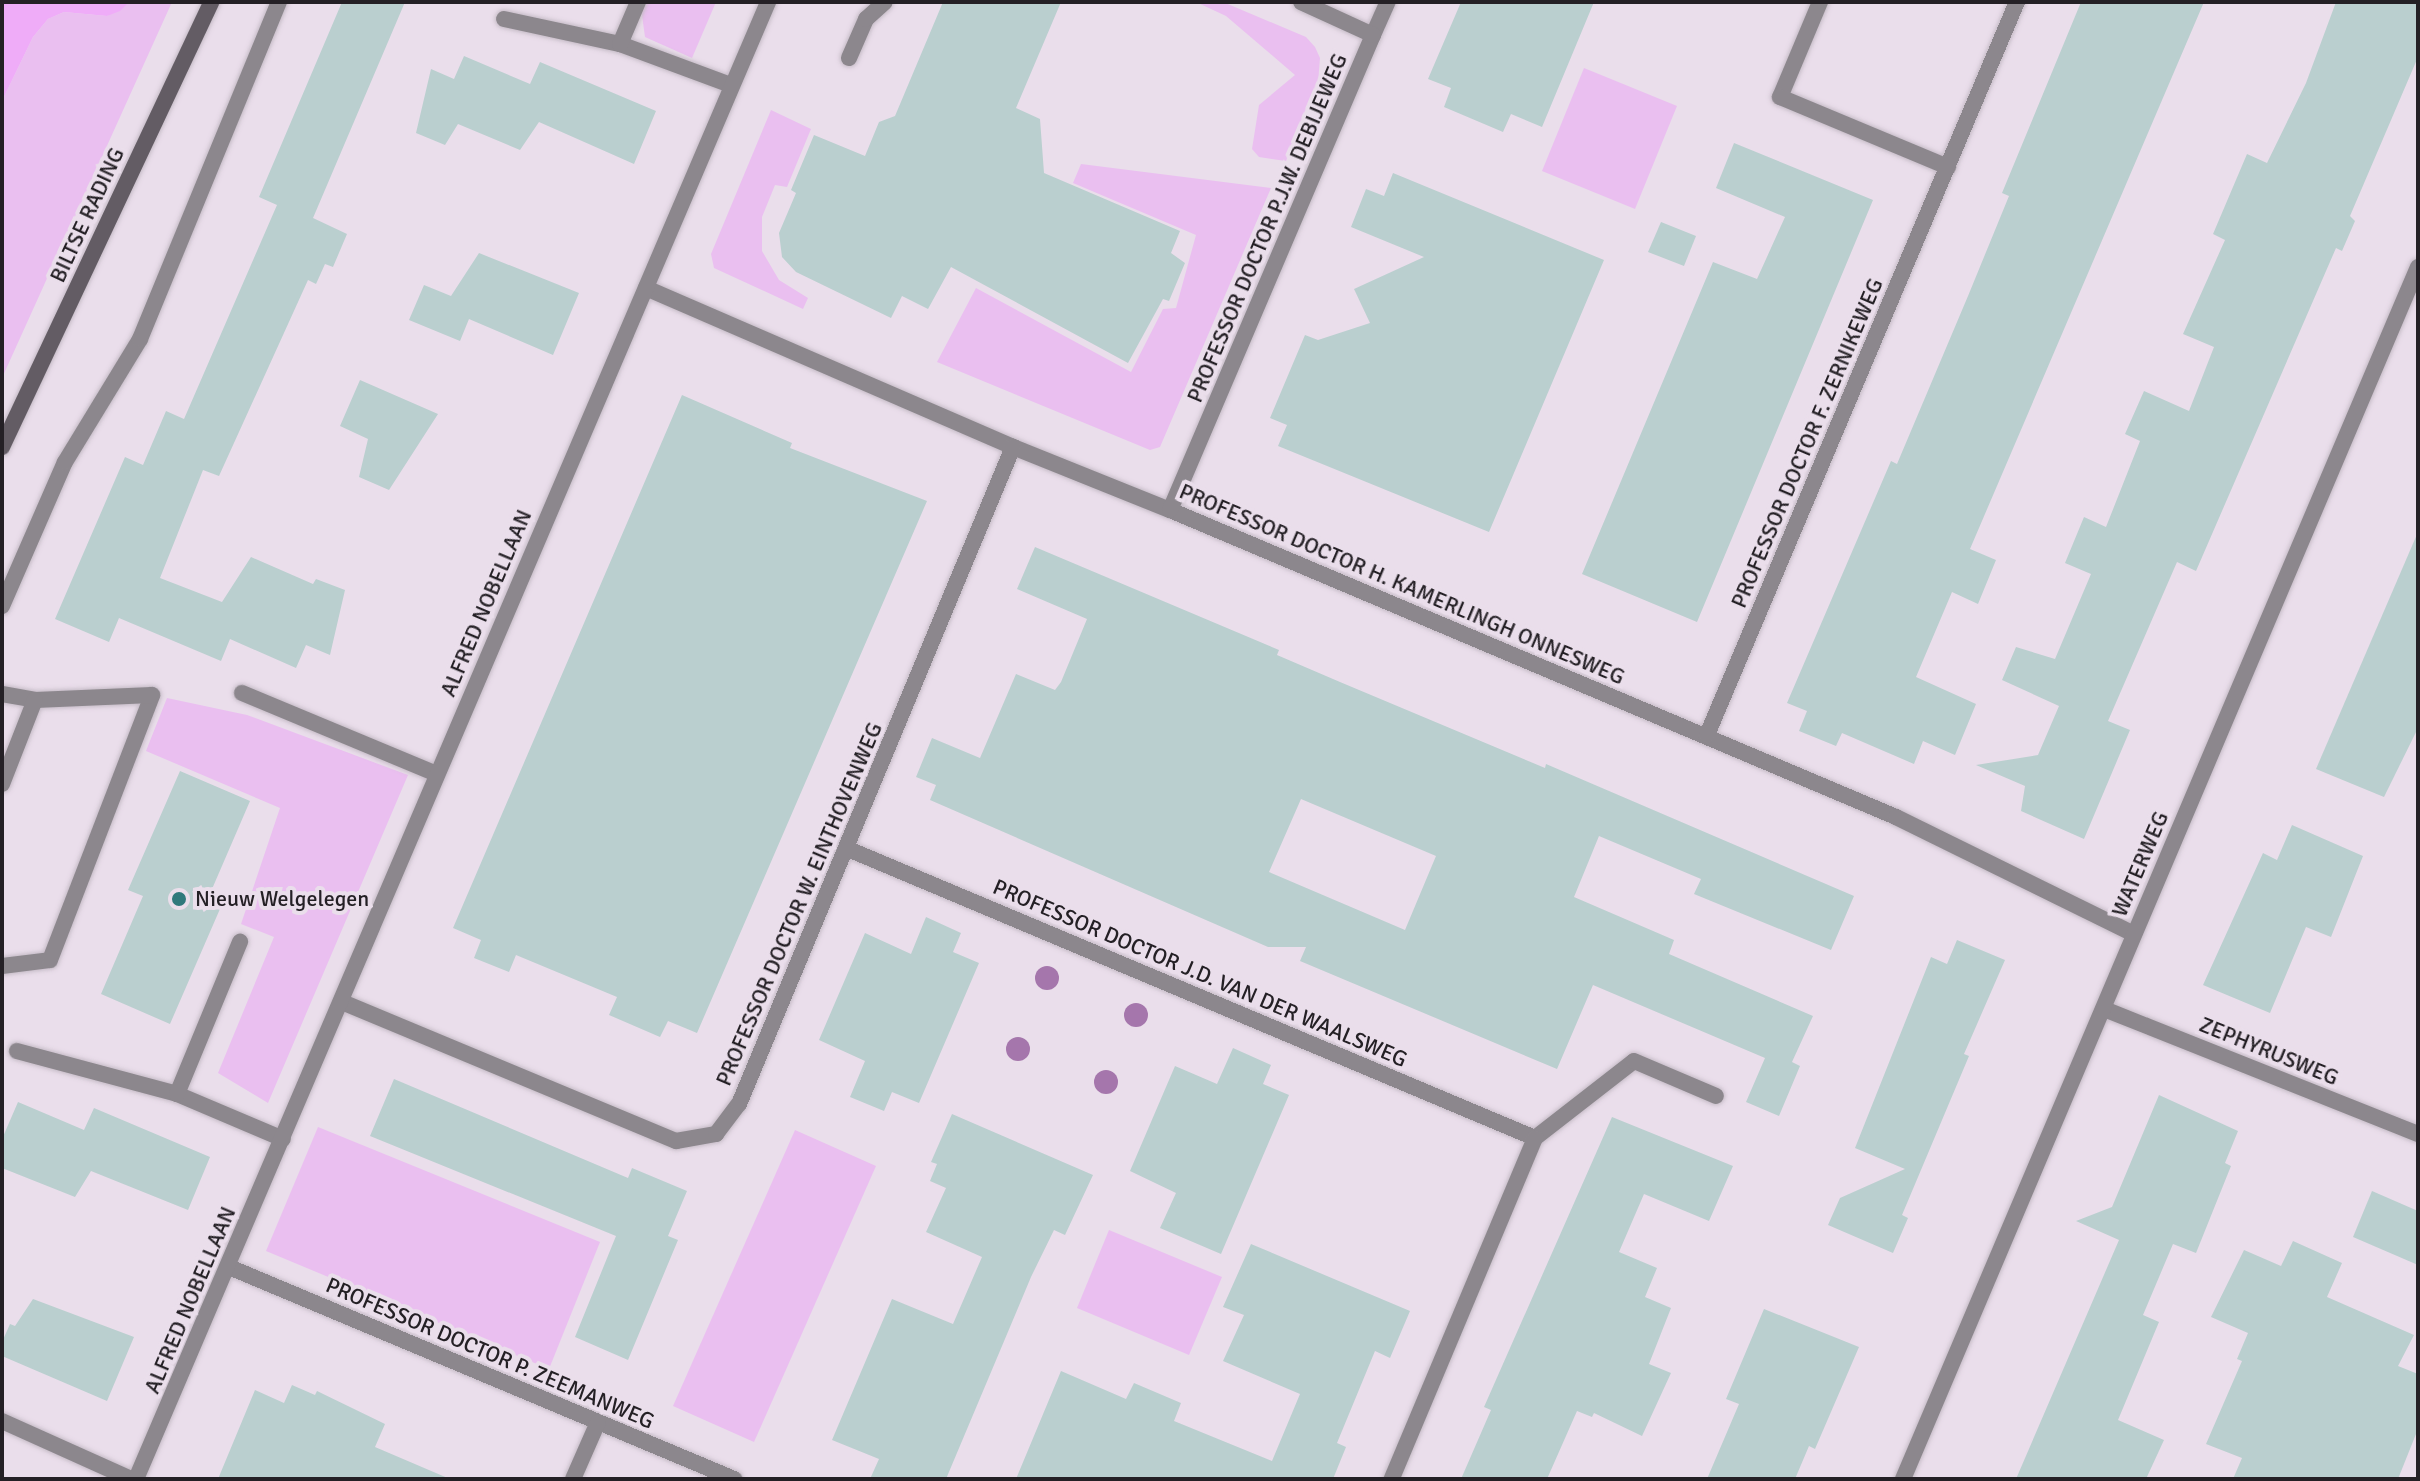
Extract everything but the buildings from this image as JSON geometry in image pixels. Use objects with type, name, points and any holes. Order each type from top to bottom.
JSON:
[{"type":"main road","name":"BILTSE RADING","points":[[2,447],[211,2]]},
{"type":"street","points":[[2,606],[65,462],[140,339],[279,2]]},
{"type":"street","points":[[620,44],[638,2]]},
{"type":"street","name":"ALFRED NOBELLAAN","points":[[2,1421],[133,1479],[229,1267],[768,2]]},
{"type":"street","points":[[849,58],[866,19],[885,2]]},
{"type":"street","name":"PROFESSOR DOCTOR P.J.W. DEBIJEWEG","points":[[1170,510],[1373,35],[1301,2]]},
{"type":"street","points":[[1373,35],[1388,2]]},
{"type":"street","points":[[1820,2],[1780,97],[1948,167]]},
{"type":"street","name":"PROFESSOR DOCTOR F. ZERNIKEWEG","points":[[1707,735],[2017,2]]},
{"type":"street","points":[[504,19],[620,44],[731,85]]},
{"type":"street","name":"WATERWEG","points":[[1903,1479],[2418,267]]},
{"type":"street","name":"PROFESSOR DOCTOR H. KAMERLINGH ONNESWEG","points":[[646,288],[1013,447],[1707,735],[1896,817],[2134,934]]},
{"type":"street","name":"PROFESSOR DOCTOR W. EINTHOVENWEG","points":[[342,1002],[676,1141],[716,1134],[739,1104],[848,849],[1013,447]]},
{"type":"street","points":[[242,693],[437,774]]},
{"type":"street","points":[[2,694],[35,700],[152,695],[50,960],[2,966]]},
{"type":"street","points":[[2,784],[35,700]]},
{"type":"street","name":"PROFESSOR DOCTOR J.D. VAN DER WAALSWEG","points":[[848,849],[1535,1138]]},
{"type":"street","points":[[177,1094],[240,942]]},
{"type":"street","name":"ZEPHYRUSWEG","points":[[2104,1009],[2418,1134]]},
{"type":"street","points":[[17,1051],[177,1094],[283,1139]]},
{"type":"street","points":[[1392,1479],[1535,1138],[1634,1061],[1716,1096]]},
{"type":"street","name":"PROFESSOR DOCTOR P. ZEEMANWEG","points":[[229,1267],[734,1479]]},
{"type":"street","points":[[573,1479],[598,1422]]},
{"type":"shaded area","points":[[2,2],[129,2],[120,11],[107,16],[64,12],[48,19],[33,37],[2,101]]},
{"type":"shaded area","points":[[129,2],[172,2],[2,378],[2,101],[33,37],[48,19],[64,12],[107,16]]},
{"type":"shaded area","points":[[645,2],[716,2],[692,58],[645,37],[641,8]]},
{"type":"shaded area","points":[[1196,2],[1223,2],[1306,37],[1315,47],[1320,58],[1318,83],[1286,161],[1259,157],[1252,149],[1259,105],[1295,75],[1226,16]]},
{"type":"shaded area","points":[[1584,68],[1677,106],[1635,209],[1542,171]]},
{"type":"shaded area","points":[[771,110],[811,129],[787,187],[775,185],[762,217],[762,251],[779,280],[808,298],[803,309],[714,268],[711,254]]},
{"type":"shaded area","points":[[1081,164],[1271,188],[1160,447],[1150,450],[937,362],[976,288],[1131,372],[1163,309],[1176,308],[1196,235],[1073,183]]},
{"type":"shaded area","points":[[167,698],[247,715],[408,775],[268,1103],[218,1073],[274,937],[241,924],[280,808],[146,751]]},
{"type":"shaded area","points":[[318,1127],[600,1242],[549,1369],[266,1251]]},
{"type":"shaded area","points":[[795,1130],[876,1166],[754,1442],[673,1406]]},
{"type":"shaded area","points":[[1109,1230],[1222,1277],[1189,1355],[1077,1308]]},
{"type":"place","name":"Nieuw Welgelegen","points":[[179,899]]}]
